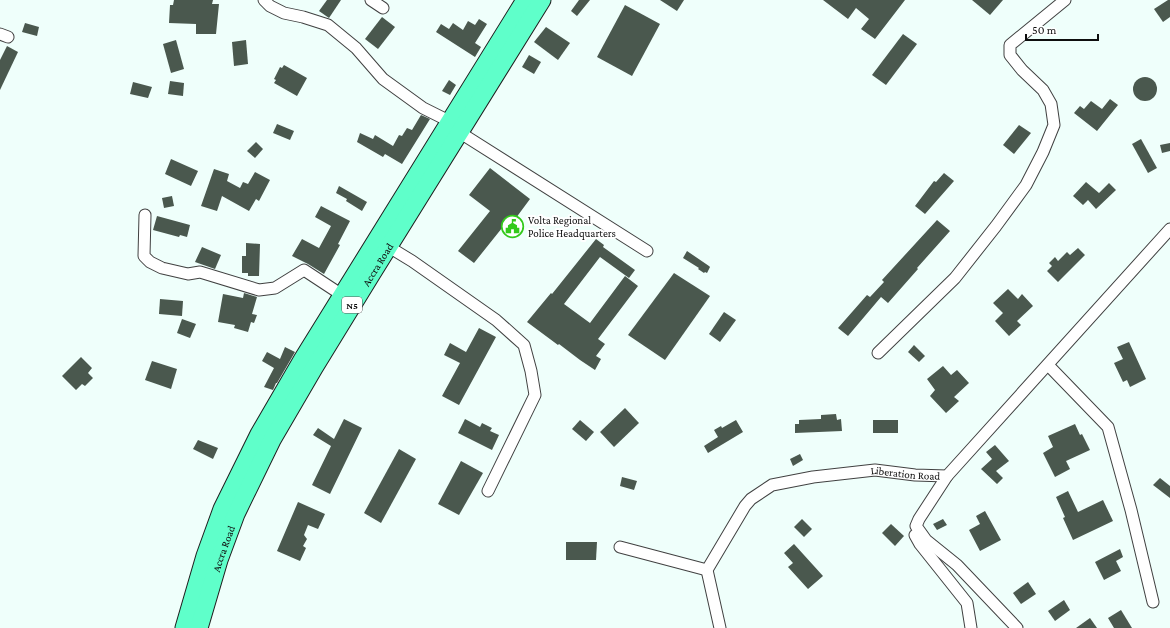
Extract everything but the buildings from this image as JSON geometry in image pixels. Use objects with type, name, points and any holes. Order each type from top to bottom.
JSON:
[{"type":"main road","name":"Accra Road","points":[[199,628],[219,560],[236,514],[272,440],[314,368],[389,247],[525,0]]},
{"type":"main road","name":"Accra Road","points":[[184,628],[205,556],[222,508],[259,434],[342,295],[454,127],[542,0]]},
{"type":"street","points":[[264,0],[270,6],[284,13],[328,25],[356,48],[383,79],[423,108],[647,251]]},
{"type":"street","points":[[371,0],[383,8]]},
{"type":"street","points":[[878,353],[955,278],[1026,185],[1043,152],[1054,125],[1051,104],[1043,90],[1022,70],[1010,55],[1010,45],[1065,0]]},
{"type":"street","points":[[144,215],[144,256],[150,262],[162,268],[188,274],[200,272],[259,290],[275,288],[304,270],[342,295]]},
{"type":"street","name":"Liberation Road","points":[[707,570],[745,506],[751,499],[772,484],[813,477],[874,470],[915,475],[947,476],[1170,229]]},
{"type":"street","points":[[389,247],[496,320],[524,345],[531,371],[535,395],[488,491]]},
{"type":"street","points":[[1048,365],[1108,427],[1132,510],[1153,602]]},
{"type":"street","points":[[947,476],[919,519],[915,534],[920,544],[967,603],[971,628]]},
{"type":"street","points":[[916,526],[926,540],[957,566],[1017,628]]},
{"type":"street","points":[[620,547],[707,570],[720,628]]},
{"type":"place","name":"Volta Regional Police Headquarters","points":[[513,226]]}]
